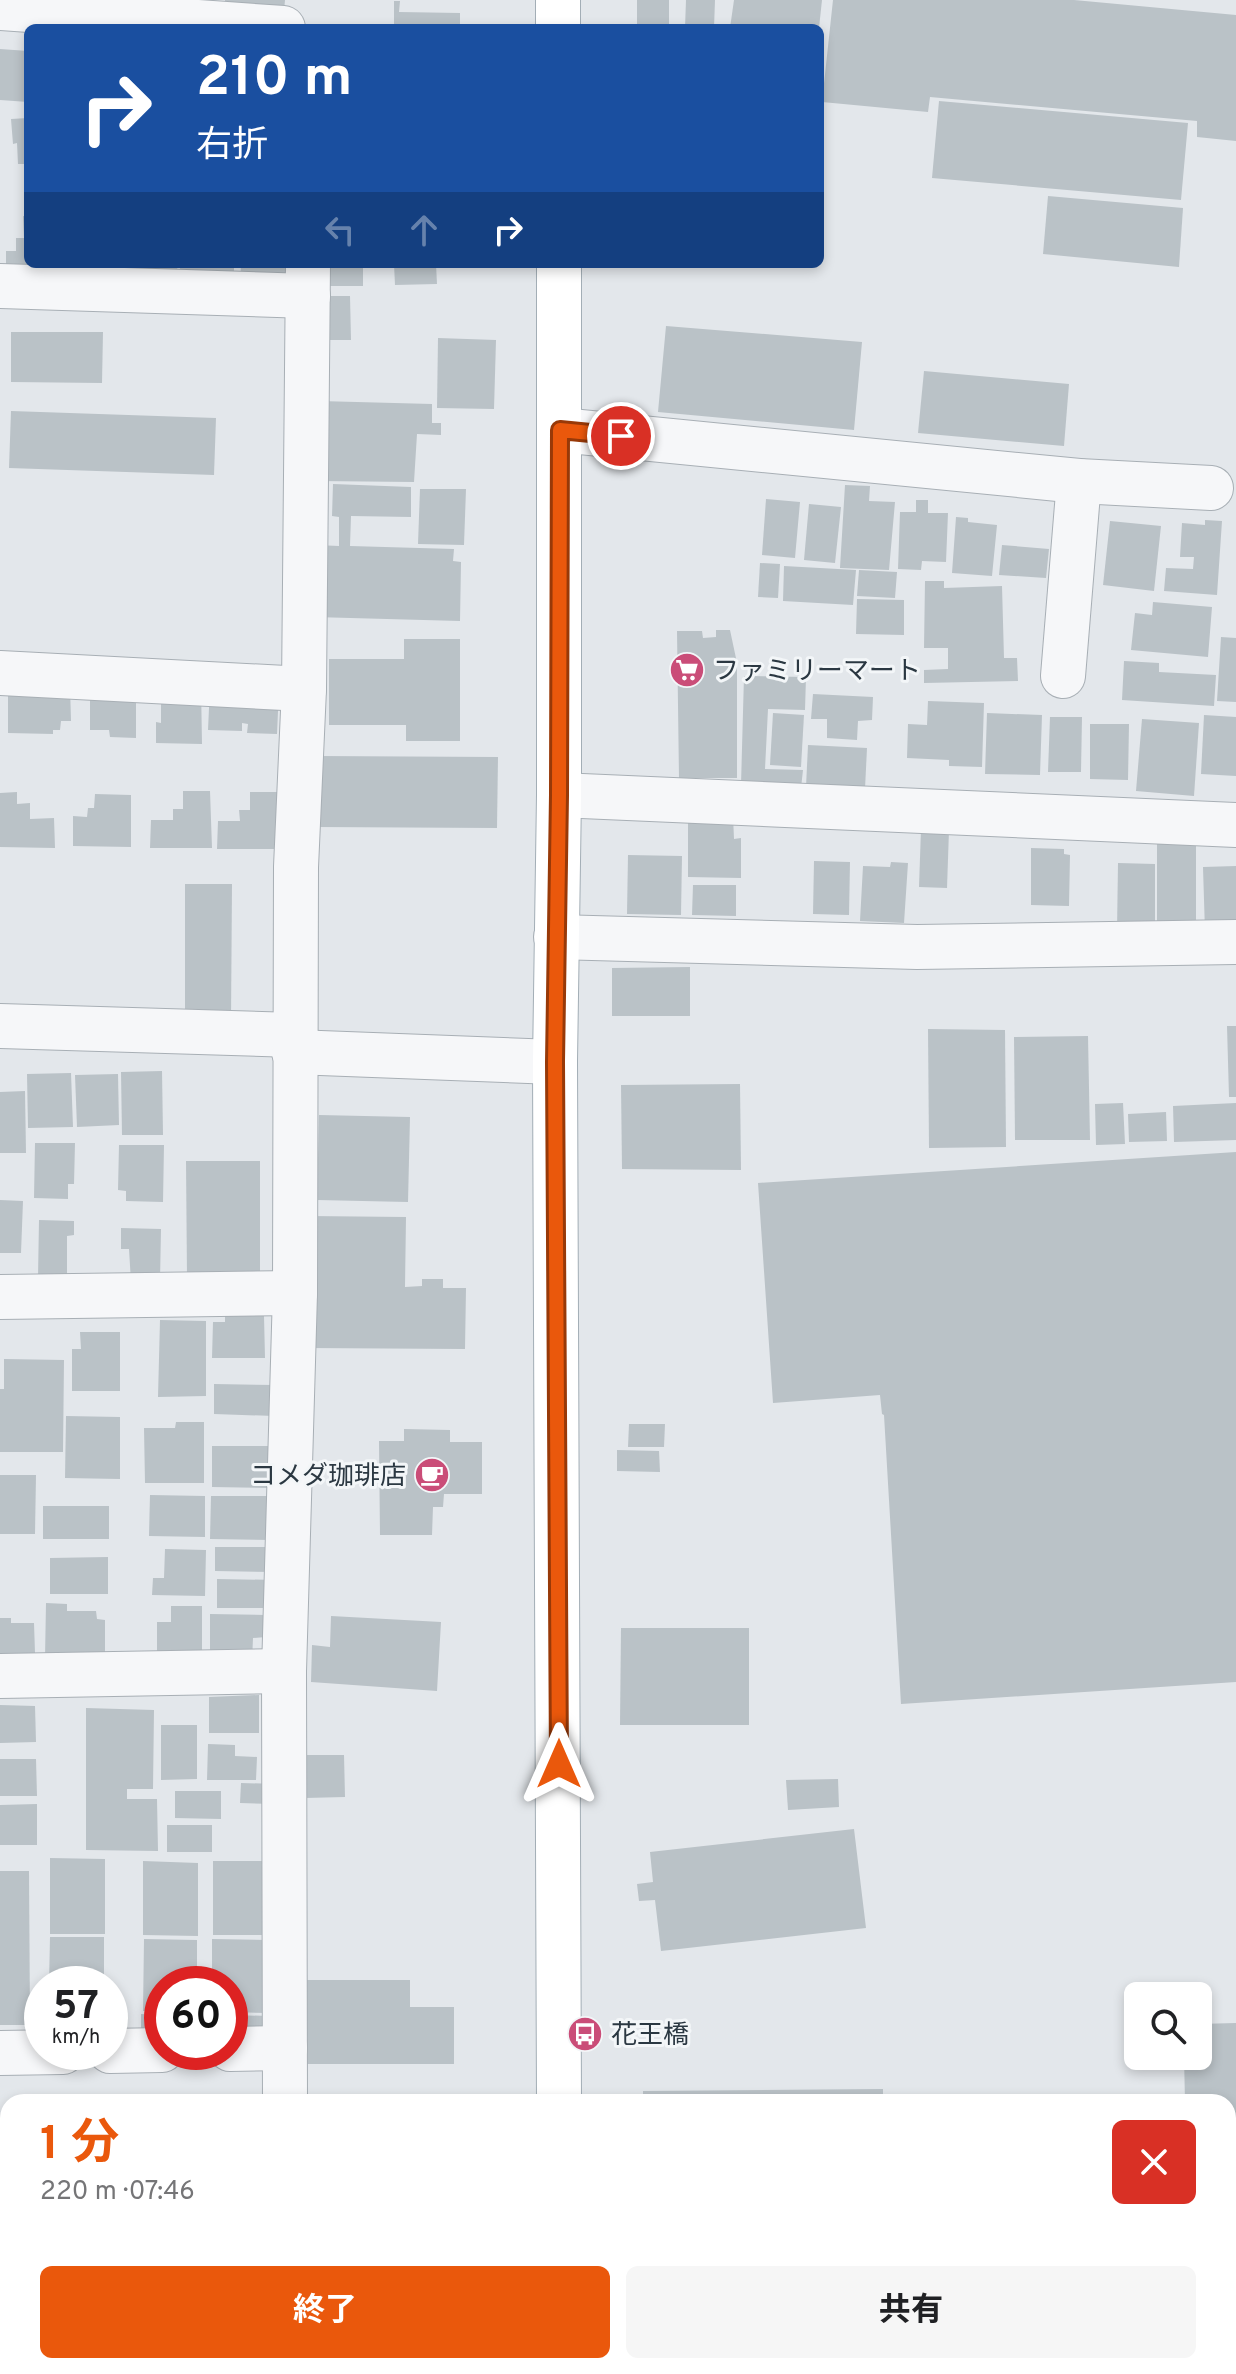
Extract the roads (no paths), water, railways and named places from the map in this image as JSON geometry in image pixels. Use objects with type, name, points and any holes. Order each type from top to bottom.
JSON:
[{"type":"main road","points":[[558,0],[558,24]]},
{"type":"main road","points":[[559,268],[559,795],[555,1062],[559,2094]]},
{"type":"street","points":[[304,24],[305,0]]},
{"type":"street","points":[[0,8],[226,24]]},
{"type":"street","points":[[0,286],[308,280],[304,689],[296,867],[295,1293],[284,1671],[285,2094]]},
{"type":"street","points":[[560,430],[1079,481],[1211,488]]},
{"type":"street","points":[[1063,676],[1079,481]]},
{"type":"street","points":[[0,673],[304,689]]},
{"type":"street","points":[[559,795],[1236,825]]},
{"type":"street","points":[[556,937],[917,947],[1236,942]]},
{"type":"street","points":[[0,1026],[555,1062]]},
{"type":"street","points":[[0,1297],[295,1293]]},
{"type":"street","points":[[0,1676],[284,1671]]},
{"type":"street","points":[[248,2049],[285,2048]]},
{"type":"street","points":[[0,2053],[24,2053]]},
{"type":"place","name":"ファミリーマート","points":[[687,670]]},
{"type":"place","name":"コメダ珈琲店","points":[[432,1475]]},
{"type":"place","name":"花王橋","points":[[585,2034]]}]
